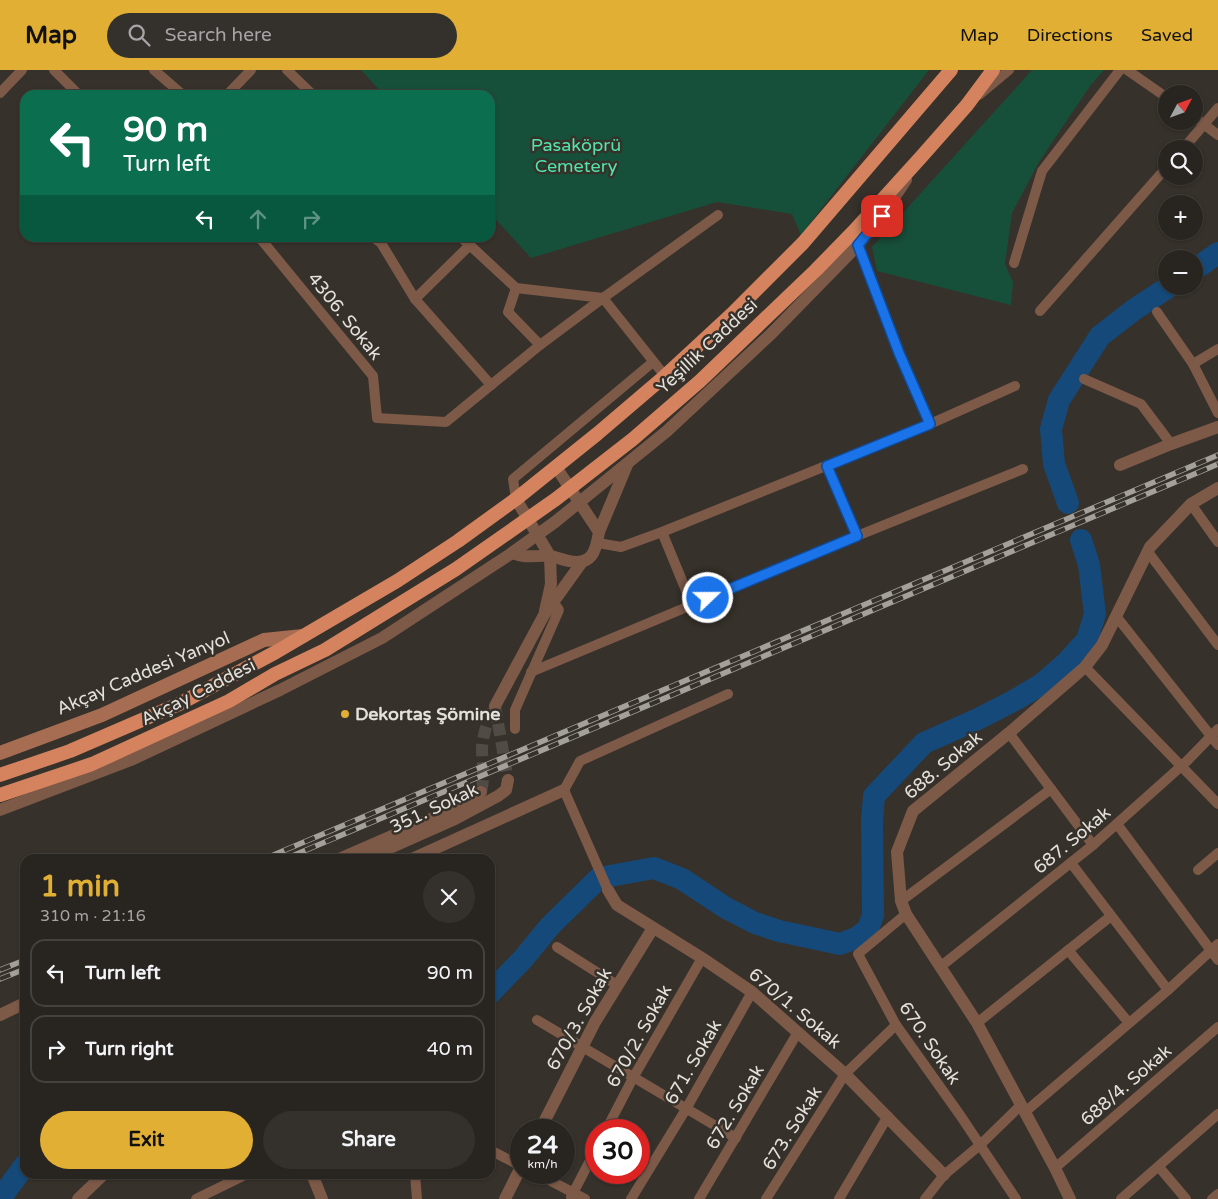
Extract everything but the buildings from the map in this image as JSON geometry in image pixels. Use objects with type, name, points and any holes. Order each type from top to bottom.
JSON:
[{"type":"highway","name":"Yeşillik Caddesi","points":[[397,581],[458,541],[516,499],[665,376],[731,315],[803,243],[951,70]]},
{"type":"highway","name":"Yeşillik Caddesi","points":[[403,602],[456,569],[570,488],[633,439],[700,381],[816,270],[854,230],[967,105],[993,70]]},
{"type":"highway","name":"Akçay Caddesi","points":[[0,775],[70,751],[178,704],[276,652],[397,581]]},
{"type":"highway","name":"Akçay Caddesi","points":[[0,795],[92,764],[229,701],[276,674],[325,650],[403,602]]},
{"type":"main road","name":"Akçay Caddesi Yanyol","points":[[0,753],[102,714],[264,640],[303,636]]},
{"type":"street","points":[[0,93],[22,70]]},
{"type":"street","points":[[54,70],[74,90]]},
{"type":"street","points":[[154,70],[176,90]]},
{"type":"street","points":[[232,90],[251,70]]},
{"type":"street","points":[[287,70],[309,90]]},
{"type":"street","points":[[967,105],[1009,70]]},
{"type":"street","points":[[1014,263],[1042,171],[1120,70]]},
{"type":"street","points":[[1127,70],[1158,91]]},
{"type":"street","points":[[1191,140],[1218,108]]},
{"type":"street","points":[[1205,124],[1218,135]]},
{"type":"street","points":[[0,810],[131,760],[212,724],[236,710],[280,690],[382,638],[512,553],[667,431],[772,333],[858,245],[882,216],[922,156]]},
{"type":"street","points":[[1040,311],[1158,177]]},
{"type":"street","points":[[380,242],[415,299],[491,385],[603,298],[718,216]]},
{"type":"street","name":"4306. Sokak","points":[[263,242],[373,376],[377,418],[446,422],[491,385]]},
{"type":"street","points":[[415,299],[465,242]]},
{"type":"street","points":[[467,242],[516,288],[603,298],[665,376]]},
{"type":"street","points":[[858,245],[899,353],[930,424]]},
{"type":"street","points":[[516,288],[508,312],[540,346]]},
{"type":"street","points":[[1157,312],[1193,364],[1218,413]]},
{"type":"street","points":[[1193,364],[1218,349]]},
{"type":"street","points":[[544,615],[551,584],[550,556],[516,499],[513,479],[653,362]]},
{"type":"street","points":[[1084,379],[1141,404],[1171,444]]},
{"type":"street","points":[[556,467],[579,502],[598,538],[621,547],[930,424],[1015,386]]},
{"type":"street","points":[[1120,465],[1218,427]]},
{"type":"street","points":[[512,553],[525,557],[550,556],[571,562],[589,560],[594,553],[598,538],[628,462]]},
{"type":"street","points":[[827,466],[857,536]]},
{"type":"street","points":[[531,672],[1023,469]]},
{"type":"street","name":"688. Sokak","points":[[1070,1199],[977,1023],[906,914],[900,901],[897,852],[913,811],[1085,668],[1102,645],[1149,549],[1191,504],[1218,488]]},
{"type":"street","points":[[1191,504],[1218,542]]},
{"type":"street","points":[[662,532],[692,605]]},
{"type":"street","points":[[1149,549],[1218,645]]},
{"type":"street","points":[[494,706],[544,615],[582,562]]},
{"type":"street","points":[[515,729],[515,710],[559,610],[554,603]]},
{"type":"street","points":[[1116,616],[1216,737]]},
{"type":"street","points":[[1085,668],[1218,804]]},
{"type":"street","points":[[608,890],[564,790],[580,761],[728,694]]},
{"type":"street","points":[[1009,733],[1093,845]]},
{"type":"street","name":"687. Sokak","points":[[940,967],[1072,863],[1216,737]]},
{"type":"street","name":"351. Sokak","points":[[376,854],[455,819],[498,796],[506,790],[508,780]]},
{"type":"street","points":[[900,901],[1051,789]]},
{"type":"street","name":"351. Sokak","points":[[423,854],[564,790]]},
{"type":"street","points":[[350,854],[454,809],[480,792]]},
{"type":"street","points":[[1117,824],[1215,947],[1218,960]]},
{"type":"street","points":[[1198,870],[1218,853]]},
{"type":"street","points":[[1072,863],[1168,990]]},
{"type":"street","name":"670/1. Sokak","points":[[608,890],[617,905],[752,992],[845,1074],[944,1175]]},
{"type":"street","name":"670. Sokak","points":[[906,914],[858,954],[896,1025],[1016,1199]]},
{"type":"street","points":[[977,1023],[1111,916]]},
{"type":"street","name":"670/3. Sokak","points":[[545,1119],[581,1047],[653,928]]},
{"type":"street","points":[[556,947],[618,985]]},
{"type":"street","points":[[925,1199],[944,1175],[1129,1023],[1215,947]]},
{"type":"street","points":[[1068,950],[1129,1023]]},
{"type":"street","name":"670/2. Sokak","points":[[612,1119],[702,958]]},
{"type":"street","name":"671. Sokak","points":[[630,1199],[686,1109],[752,992]]},
{"type":"street","points":[[0,1015],[20,1006]]},
{"type":"street","points":[[537,1020],[736,1138]]},
{"type":"street","name":"673. Sokak","points":[[766,1199],[845,1074],[896,1025]]},
{"type":"street","name":"688/4. Sokak","points":[[1055,1168],[1218,1027]]},
{"type":"street","name":"672. Sokak","points":[[699,1199],[798,1032]]},
{"type":"street","points":[[1121,1199],[1218,1114]]},
{"type":"street","points":[[839,1199],[888,1116]]},
{"type":"street","points":[[495,1153],[510,1160]]},
{"type":"street","points":[[1159,1167],[1186,1199]]},
{"type":"street","points":[[572,1196],[585,1171]]},
{"type":"street","points":[[78,1199],[99,1179]]},
{"type":"street","points":[[196,1199],[237,1179]]},
{"type":"street","points":[[314,1179],[322,1199]]},
{"type":"street","points":[[415,1179],[417,1199]]},
{"type":"street","points":[[505,1199],[512,1184]]},
{"type":"street","points":[[553,1184],[572,1196],[584,1199]]},
{"type":"street","points":[[1212,1199],[1218,1194]]},
{"type":"green space","name":"Pasaköprü Cemetery","points":[[361,70],[929,70],[801,235],[792,214],[717,202],[531,258],[495,218],[495,90],[379,90]]},
{"type":"green space","points":[[1032,70],[1104,70],[1090,86],[1039,162],[1012,213],[1005,264],[1013,282],[1011,305],[877,271],[872,247]]},
{"type":"waterway","points":[[1203,264],[1218,253]]},
{"type":"waterway","points":[[1068,503],[1054,464],[1051,429],[1059,400],[1100,336],[1158,294]]},
{"type":"waterway","points":[[495,988],[523,959],[550,926],[599,878],[654,868],[682,879],[726,908],[755,923],[779,931],[840,944],[856,938],[868,929],[873,915],[872,821],[874,796],[924,743],[978,719],[1042,684],[1067,662],[1087,640],[1095,614],[1089,565],[1081,540]]},
{"type":"waterway","points":[[0,1199],[20,1172]]},
{"type":"tunnel","points":[[495,706],[508,780]]},
{"type":"tunnel","points":[[481,792],[483,776],[482,748],[486,727],[495,706]]},
{"type":"railway","points":[[276,854],[1218,455]]},
{"type":"railway","points":[[297,854],[1218,464]]},
{"type":"railway","points":[[0,970],[20,962]]},
{"type":"railway","points":[[0,979],[20,971]]},
{"type":"place","name":"Dekortaş Şömine","points":[[345,714]]},
{"type":"route","points":[[708,598],[857,536],[827,466],[930,424],[899,353],[858,245],[882,216]]}]
